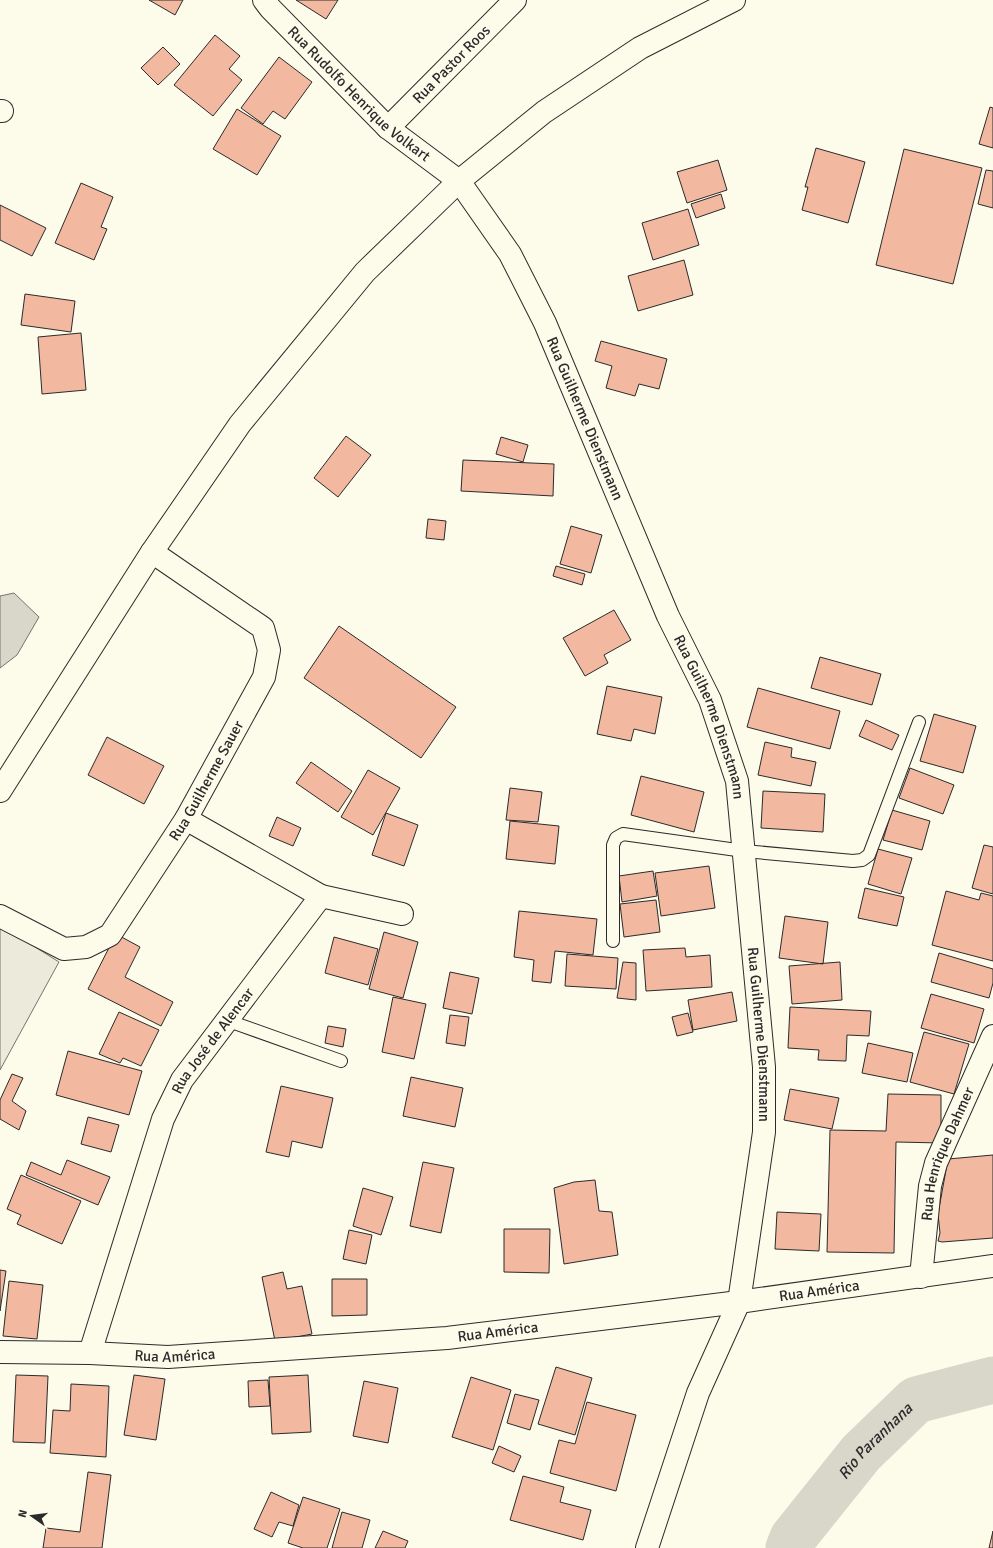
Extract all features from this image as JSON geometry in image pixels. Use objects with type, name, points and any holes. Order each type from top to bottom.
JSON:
[{"type":"street","name":"Rua Rudolfo Henrique Volkart","points":[[264,0],[270,8],[388,128],[459,181]]},
{"type":"street","name":"Rua Pastor Roos","points":[[388,128],[515,0]]},
{"type":"street","points":[[0,791],[152,552],[240,424],[365,272],[459,181],[544,112],[640,48],[734,0]]},
{"type":"street","name":"Rua Guilherme Dienstmann","points":[[459,181],[510,254],[545,323],[668,616],[710,700],[737,781],[764,1067],[764,1132],[739,1302],[698,1393],[647,1548]]},
{"type":"street","name":"Rua Guilherme Sauer","points":[[0,916],[64,949],[86,947],[110,935],[186,819],[264,677],[269,650],[263,628],[152,552]]},
{"type":"street","points":[[186,819],[321,896],[402,914]]},
{"type":"street","name":"Rua José de Alencar","points":[[90,1353],[163,1119],[182,1080],[321,896]]},
{"type":"street","name":"Rua Henrique Dahmer","points":[[921,1277],[930,1186],[936,1163],[993,1036]]},
{"type":"street","name":"Rua América","points":[[0,1352],[90,1353],[168,1357],[447,1338],[739,1302],[993,1266]]},
{"type":"lane","points":[[613,941],[613,845],[616,838],[623,834],[744,851],[853,861],[862,860],[868,855],[919,722]]},
{"type":"lane","points":[[226,1020],[341,1061]]},
{"type":"shaded area","points":[[14,593],[39,617],[17,655],[0,668],[0,596]]},
{"type":"shaded area","points":[[0,925],[59,962],[0,1070]]},
{"type":"building","points":[[149,0],[183,0],[175,15]]},
{"type":"building","points":[[296,0],[338,0],[326,19]]},
{"type":"building","points":[[215,35],[240,56],[229,69],[242,80],[213,116],[174,85]]},
{"type":"building","points":[[163,47],[180,64],[158,85],[141,68]]},
{"type":"building","points":[[279,57],[312,82],[285,119],[273,111],[263,124],[241,108]]},
{"type":"building","points":[[990,107],[993,108],[993,148],[979,144]]},
{"type":"building","points":[[237,109],[281,136],[257,175],[213,149]]},
{"type":"building","points":[[816,148],[865,162],[848,223],[802,210],[808,187],[805,187]]},
{"type":"building","points":[[904,149],[982,168],[953,284],[876,265]]},
{"type":"building","points":[[718,160],[727,190],[687,203],[677,172]]},
{"type":"building","points":[[986,170],[993,171],[993,208],[978,204]]},
{"type":"building","points":[[81,183],[113,197],[101,227],[107,229],[94,260],[55,243]]},
{"type":"building","points":[[721,194],[725,208],[696,218],[691,204]]},
{"type":"building","points":[[0,205],[46,228],[32,256],[0,240]]},
{"type":"building","points":[[688,209],[699,245],[653,260],[642,223]]},
{"type":"building","points":[[684,260],[693,295],[638,311],[628,276]]},
{"type":"building","points":[[25,294],[75,301],[71,332],[21,325]]},
{"type":"building","points":[[81,333],[86,390],[42,394],[38,337]]},
{"type":"building","points":[[601,341],[667,359],[659,389],[639,384],[635,396],[606,388],[612,366],[595,361]]},
{"type":"building","points":[[346,436],[371,455],[338,497],[314,478]]},
{"type":"building","points":[[501,437],[528,445],[523,462],[496,454]]},
{"type":"building","points":[[463,460],[554,464],[553,496],[461,491]]},
{"type":"building","points":[[428,519],[446,521],[444,540],[426,538]]},
{"type":"building","points":[[571,526],[602,535],[591,573],[560,564]]},
{"type":"building","points":[[556,566],[585,574],[582,585],[553,576]]},
{"type":"building","points":[[614,610],[631,640],[604,655],[608,663],[585,676],[563,638]]},
{"type":"building","points":[[339,626],[456,707],[421,758],[304,678]]},
{"type":"building","points":[[820,657],[881,674],[872,705],[811,688]]},
{"type":"building","points":[[607,686],[662,697],[655,734],[634,729],[631,741],[597,734]]},
{"type":"building","points":[[758,688],[840,711],[830,749],[747,727]]},
{"type":"building","points":[[934,714],[976,726],[963,773],[920,761]]},
{"type":"building","points":[[866,720],[899,735],[892,750],[859,736]]},
{"type":"building","points":[[107,737],[164,766],[144,804],[88,775]]},
{"type":"building","points":[[765,742],[792,748],[791,757],[816,762],[811,786],[758,775]]},
{"type":"building","points":[[311,762],[352,791],[338,812],[296,783]]},
{"type":"building","points":[[910,768],[954,785],[943,814],[899,798]]},
{"type":"building","points":[[368,770],[400,788],[373,835],[341,817]]},
{"type":"building","points":[[641,776],[704,792],[694,832],[631,815]]},
{"type":"building","points":[[510,788],[542,792],[538,822],[506,820]]},
{"type":"building","points":[[763,791],[825,794],[823,832],[761,828]]},
{"type":"building","points":[[892,810],[930,821],[922,850],[883,840]]},
{"type":"building","points":[[386,813],[418,825],[404,866],[372,855]]},
{"type":"building","points":[[277,817],[301,828],[293,846],[269,836]]},
{"type":"building","points":[[510,821],[559,826],[555,864],[506,859]]},
{"type":"building","points":[[984,845],[993,847],[993,894],[972,888]]},
{"type":"building","points":[[878,849],[912,858],[901,894],[868,884]]},
{"type":"building","points":[[709,866],[715,908],[661,916],[655,873]]},
{"type":"building","points":[[653,871],[657,896],[622,902],[619,876]]},
{"type":"building","points":[[865,888],[904,897],[897,926],[858,918]]},
{"type":"building","points":[[946,891],[979,900],[981,893],[993,896],[993,961],[932,945]]},
{"type":"building","points":[[656,900],[660,932],[624,937],[620,904]]},
{"type":"building","points":[[519,911],[597,919],[593,955],[555,951],[551,983],[532,981],[534,960],[514,957]]},
{"type":"building","points":[[785,916],[828,922],[823,964],[779,958]]},
{"type":"building","points":[[384,932],[418,942],[403,998],[369,989]]},
{"type":"building","points":[[116,934],[140,947],[125,977],[173,1002],[161,1026],[88,989]]},
{"type":"building","points":[[334,937],[378,949],[368,985],[325,973]]},
{"type":"building","points":[[685,948],[686,957],[710,955],[712,987],[646,991],[643,950]]},
{"type":"building","points":[[939,953],[993,969],[993,983],[989,998],[931,982]]},
{"type":"building","points":[[567,954],[618,958],[616,989],[565,986]]},
{"type":"building","points":[[623,962],[636,963],[636,1000],[617,998]]},
{"type":"building","points":[[840,962],[842,1000],[792,1004],[789,966]]},
{"type":"building","points":[[450,972],[479,978],[472,1014],[443,1008]]},
{"type":"building","points":[[732,992],[737,1021],[693,1030],[688,1000]]},
{"type":"building","points":[[931,994],[984,1009],[974,1043],[921,1028]]},
{"type":"building","points":[[393,997],[426,1004],[414,1059],[382,1052]]},
{"type":"building","points":[[790,1007],[871,1011],[869,1036],[847,1035],[846,1061],[818,1060],[819,1050],[788,1048]]},
{"type":"building","points":[[119,1012],[159,1030],[141,1066],[123,1058],[120,1063],[99,1054]]},
{"type":"building","points":[[688,1013],[693,1032],[677,1036],[672,1017]]},
{"type":"building","points":[[450,1015],[469,1017],[465,1046],[446,1043]]},
{"type":"building","points":[[328,1026],[346,1029],[343,1047],[325,1043]]},
{"type":"building","points":[[924,1032],[969,1044],[954,1094],[910,1082]]},
{"type":"building","points":[[868,1043],[913,1053],[907,1082],[862,1073]]},
{"type":"building","points":[[68,1051],[142,1071],[129,1115],[56,1095]]},
{"type":"building","points":[[12,1074],[23,1078],[12,1101],[26,1111],[19,1130],[0,1119],[0,1100]]},
{"type":"building","points":[[411,1077],[463,1088],[455,1127],[403,1116]]},
{"type":"building","points":[[281,1086],[333,1098],[322,1148],[292,1141],[289,1157],[266,1152]]},
{"type":"building","points":[[790,1089],[839,1098],[832,1129],[784,1120]]},
{"type":"building","points":[[888,1094],[941,1095],[941,1143],[896,1142],[894,1253],[827,1252],[830,1130],[886,1131]]},
{"type":"building","points":[[88,1117],[119,1125],[111,1152],[81,1144]]},
{"type":"building","points":[[993,1155],[993,1238],[942,1242],[938,1241],[940,1233],[938,1214],[948,1159]]},
{"type":"building","points":[[67,1160],[110,1177],[98,1205],[26,1175],[31,1162],[61,1175]]},
{"type":"building","points":[[423,1162],[454,1168],[441,1233],[410,1226]]},
{"type":"building","points":[[21,1175],[81,1201],[62,1244],[17,1224],[21,1215],[7,1209]]},
{"type":"building","points":[[595,1180],[599,1211],[612,1212],[618,1255],[564,1264],[554,1188],[574,1182]]},
{"type":"building","points":[[363,1188],[393,1197],[381,1235],[353,1226]]},
{"type":"building","points":[[777,1212],[821,1214],[819,1251],[775,1249]]},
{"type":"building","points":[[504,1229],[550,1229],[549,1273],[504,1272]]},
{"type":"building","points":[[349,1230],[372,1235],[366,1264],[343,1259]]},
{"type":"building","points":[[0,1270],[6,1271],[0,1311]]},
{"type":"building","points":[[283,1272],[287,1289],[302,1286],[312,1334],[275,1341],[262,1277]]},
{"type":"building","points":[[332,1279],[367,1279],[367,1315],[332,1316]]},
{"type":"building","points":[[9,1281],[43,1285],[37,1339],[3,1336]]},
{"type":"building","points":[[556,1367],[592,1378],[575,1435],[538,1424]]},
{"type":"building","points":[[16,1375],[48,1376],[45,1443],[13,1442]]},
{"type":"building","points":[[134,1375],[165,1379],[156,1440],[124,1435]]},
{"type":"building","points":[[308,1375],[311,1432],[272,1434],[269,1377]]},
{"type":"building","points":[[471,1377],[511,1390],[493,1450],[452,1437]]},
{"type":"building","points":[[268,1380],[270,1406],[249,1407],[248,1381]]},
{"type":"building","points":[[364,1381],[398,1388],[388,1443],[353,1436]]},
{"type":"building","points":[[71,1384],[109,1386],[106,1457],[50,1453],[53,1410],[70,1411]]},
{"type":"building","points":[[515,1394],[539,1400],[530,1430],[507,1423]]},
{"type":"building","points":[[587,1402],[636,1415],[616,1491],[550,1473],[559,1440],[575,1444]]},
{"type":"building","points":[[499,1446],[521,1456],[514,1472],[492,1463]]},
{"type":"building","points":[[88,1472],[111,1475],[102,1548],[43,1548],[46,1528],[80,1532]]},
{"type":"building","points":[[523,1476],[564,1487],[560,1502],[591,1510],[583,1540],[510,1520]]},
{"type":"building","points":[[271,1492],[299,1505],[293,1526],[279,1522],[272,1537],[254,1529]]},
{"type":"building","points":[[303,1497],[340,1509],[327,1548],[303,1548],[288,1543]]},
{"type":"building","points":[[342,1512],[370,1520],[362,1548],[332,1548]]},
{"type":"building","points":[[383,1531],[408,1541],[405,1548],[375,1548]]},
{"type":"building","points":[[993,1531],[993,1548],[989,1548]]},
{"type":"waterway","name":"Rio Paranhana","points":[[789,1548],[793,1538],[861,1453],[916,1400],[993,1380]]}]
